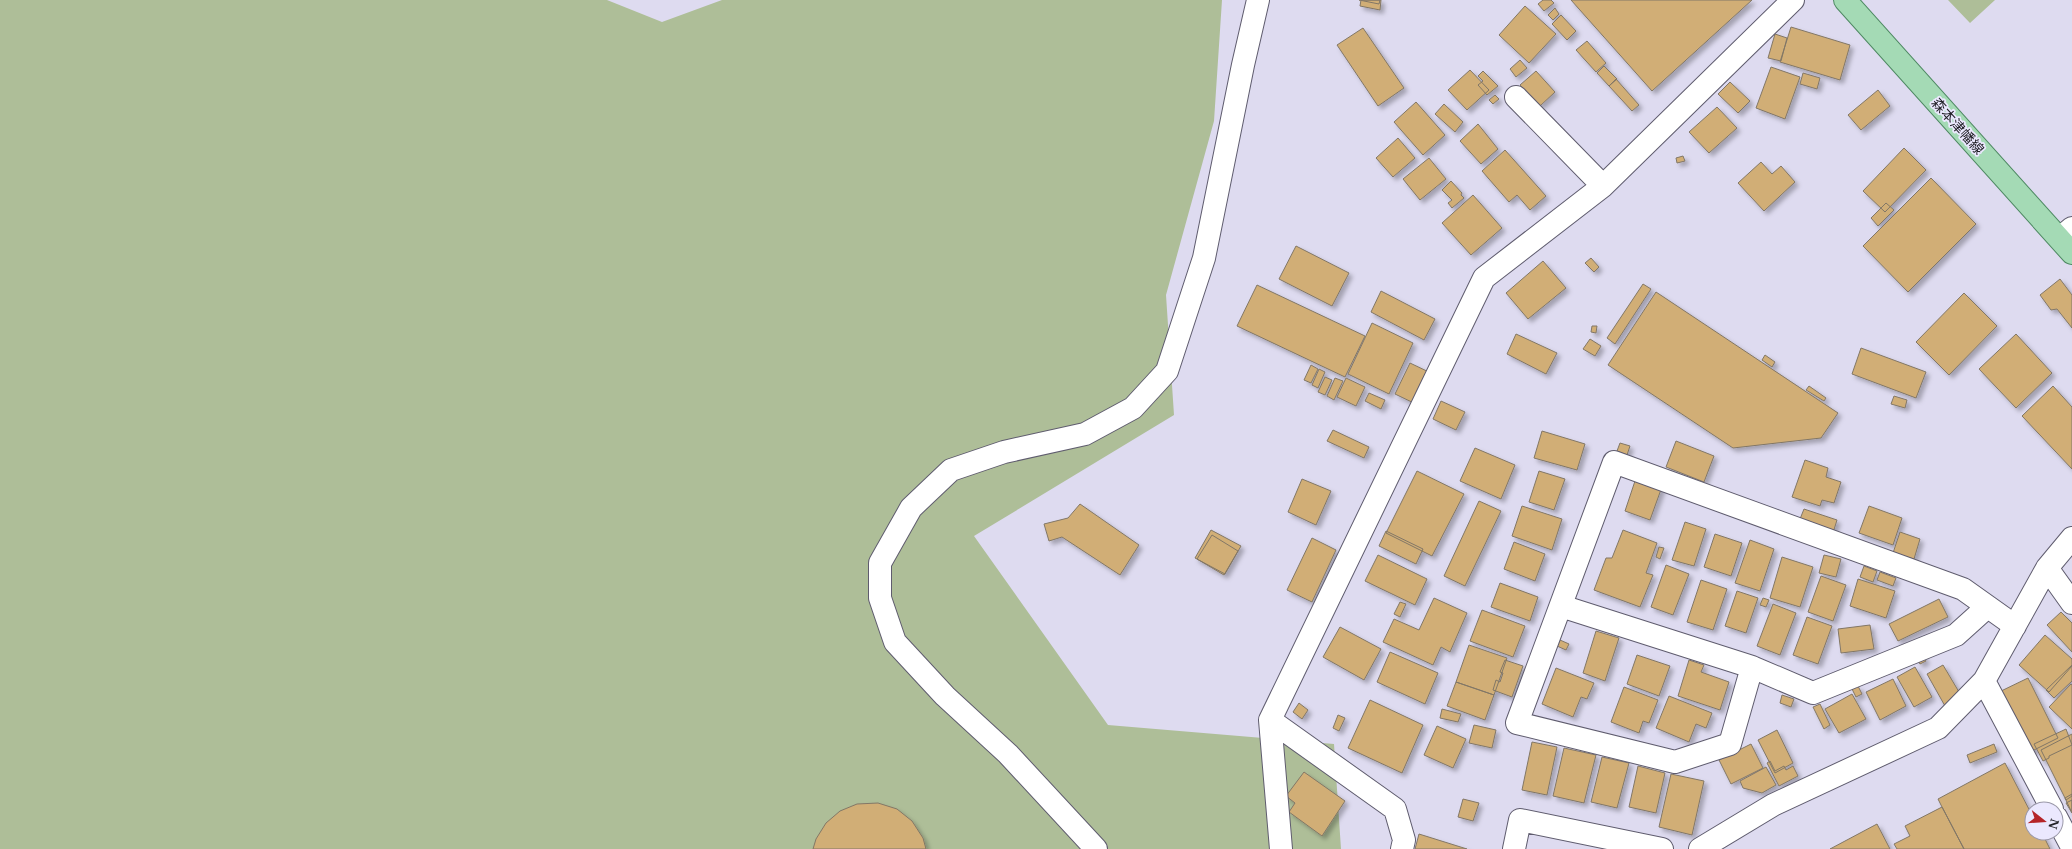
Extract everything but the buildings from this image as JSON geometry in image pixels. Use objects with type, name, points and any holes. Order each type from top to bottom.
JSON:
[{"type":"main road","name":"森本津幡線","points":[[1845,0],[2068,240]]},
{"type":"street","points":[[1096,849],[1008,754],[945,696],[895,642],[880,598],[880,562],[911,508],[951,470],[1004,452],[1086,434],[1133,408],[1167,372],[1204,258],[1243,65],[1258,0]]},
{"type":"street","points":[[1281,849],[1270,720],[1484,278],[1603,186],[1793,0]]},
{"type":"street","points":[[1516,98],[1603,186]]},
{"type":"street","points":[[1752,667],[1730,744],[1675,762],[1517,723],[1614,462],[1963,589],[1986,608],[2015,626]]},
{"type":"street","points":[[1700,849],[1773,806],[1938,728],[1984,681],[2047,568],[2072,538]]},
{"type":"street","points":[[2047,568],[2072,603]]},
{"type":"street","points":[[1561,606],[1752,667],[1813,693],[1956,635],[1986,608]]},
{"type":"street","points":[[1984,681],[2048,801]]},
{"type":"street","points":[[1270,720],[1395,809],[1404,840],[1402,849]]},
{"type":"street","points":[[1514,849],[1520,820],[1662,849]]},
{"type":"street","points":[[2064,832],[2072,847]]},
{"type":"green space","points":[[0,0],[607,0],[662,22],[722,0],[1222,0],[1214,121],[1166,295],[1174,415],[974,536],[1108,725],[1334,744],[1341,849],[0,849]]},
{"type":"green space","points":[[1948,0],[1995,0],[1970,23]]}]
